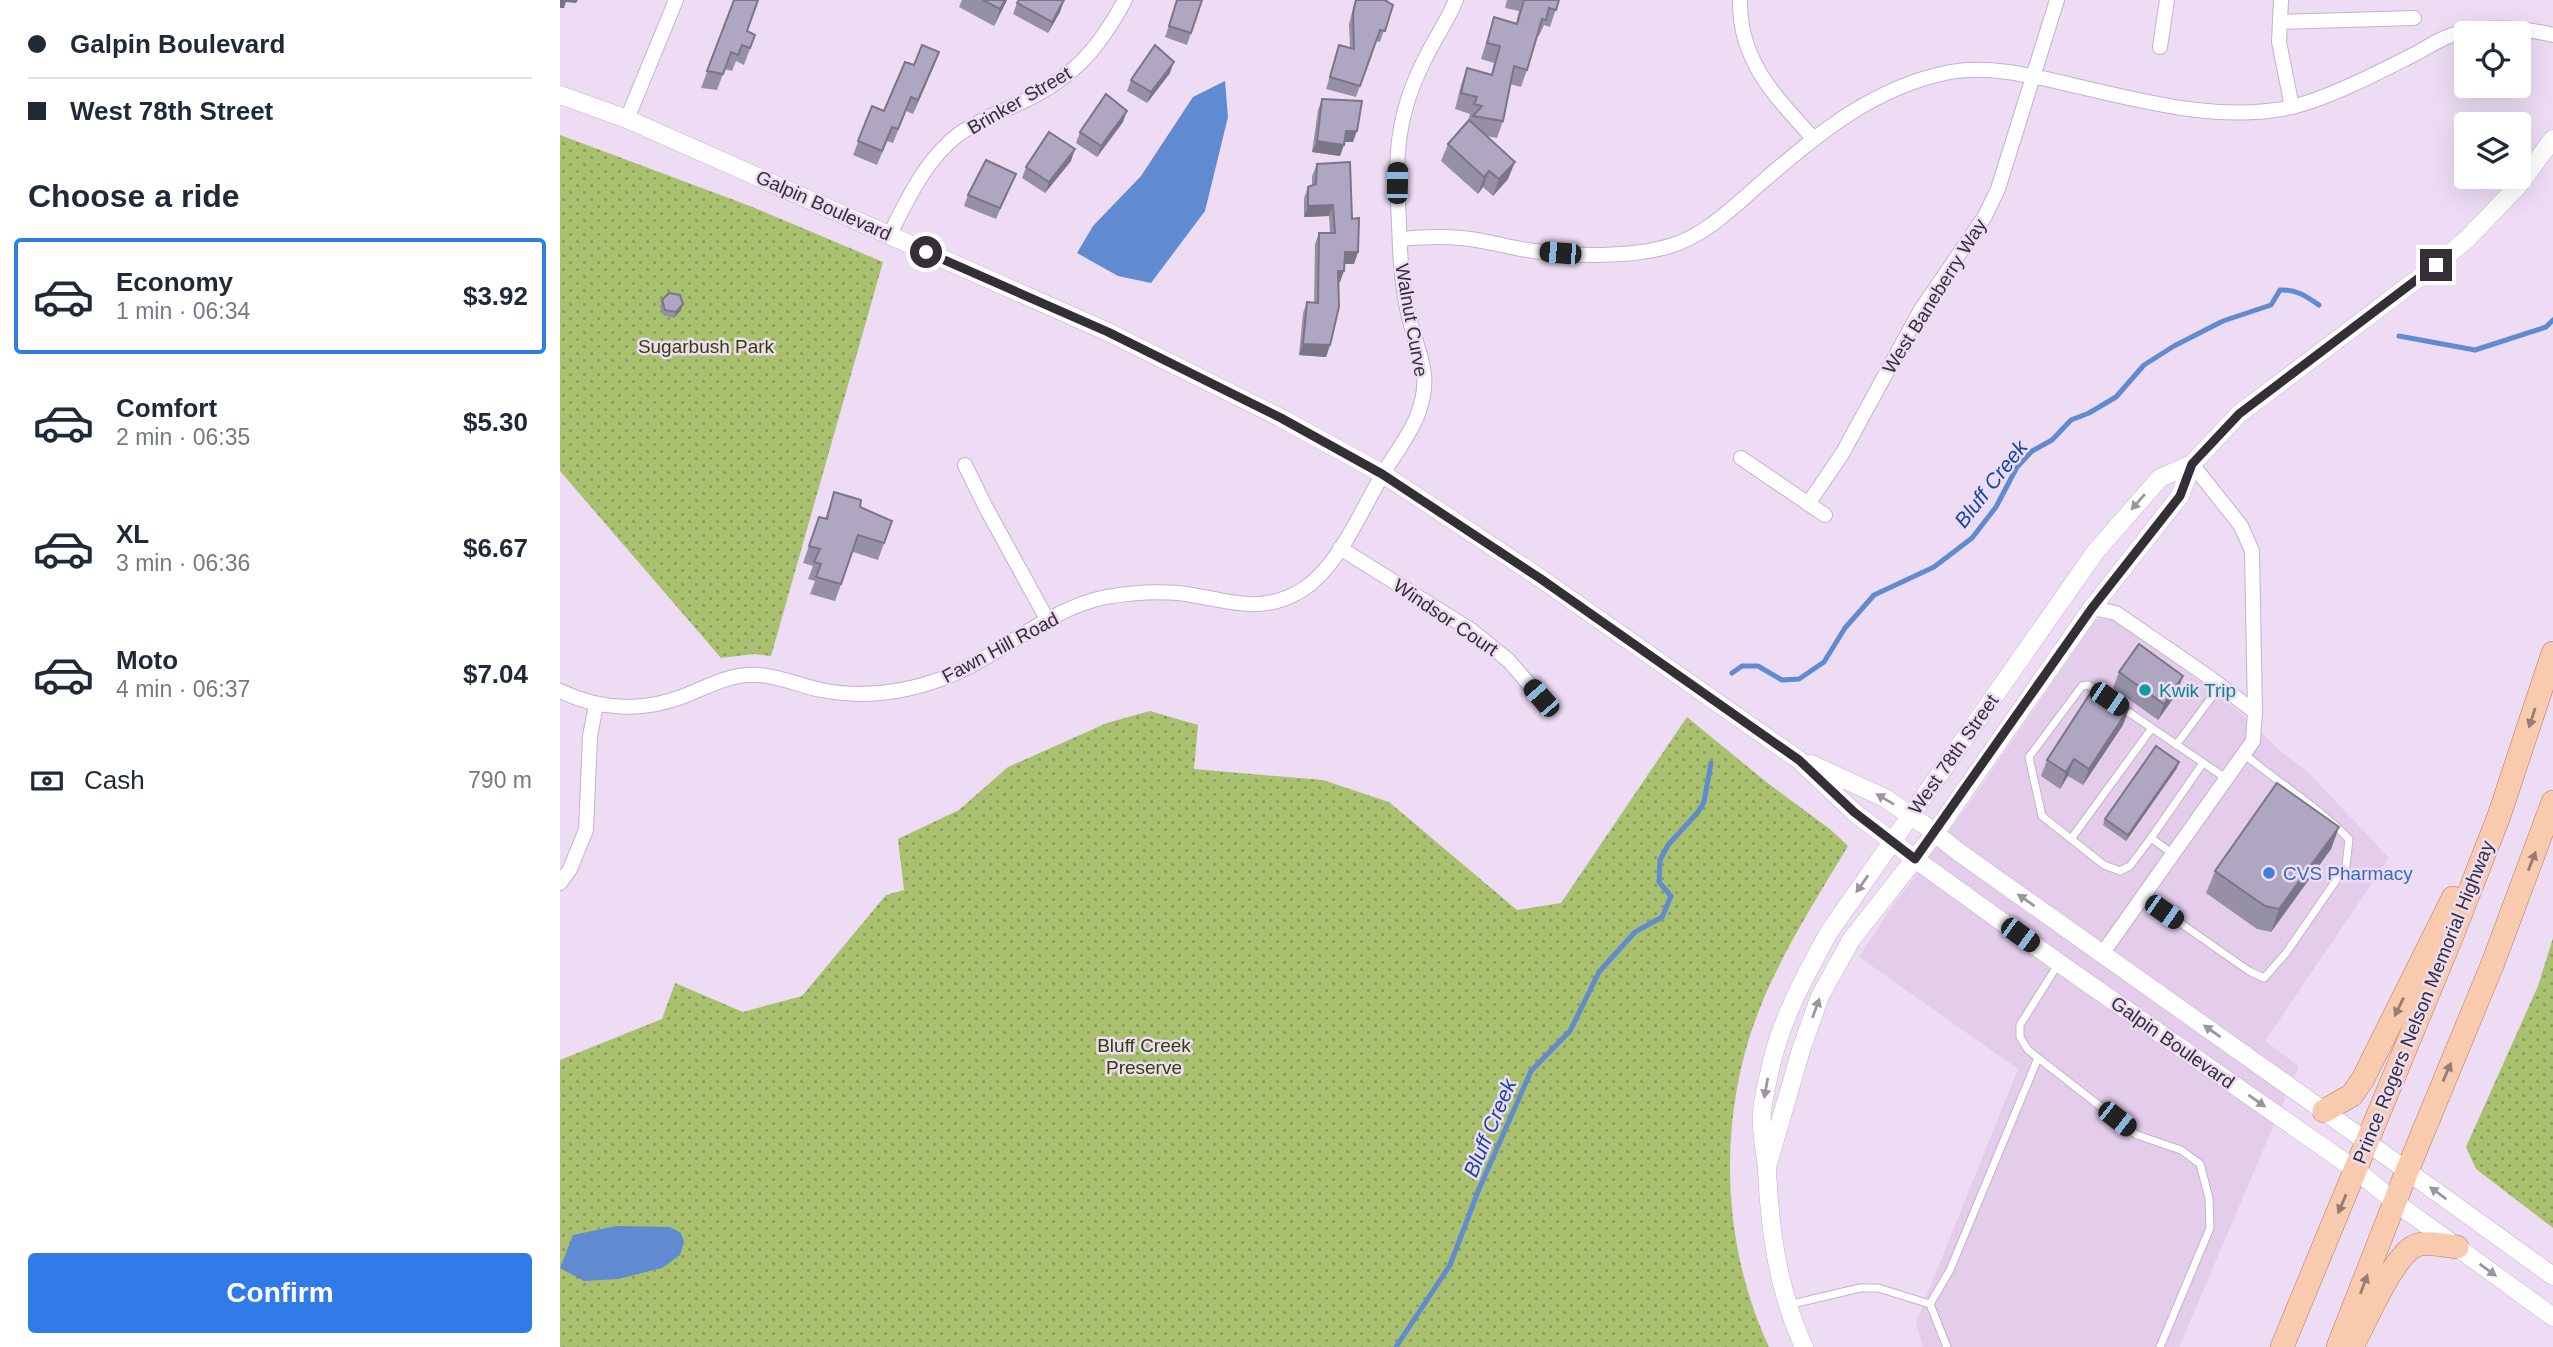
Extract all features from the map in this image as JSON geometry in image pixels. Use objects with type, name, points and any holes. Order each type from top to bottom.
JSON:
[{"type":"main road","name":"Prince Rogers Nelson Memorial Highway","points":[[2282,1347],[2452,936],[2498,816],[2553,653]]},
{"type":"main road","points":[[2338,1347],[2493,963],[2553,802]]},
{"type":"main road","points":[[2324,1111],[2352,1095],[2363,1079],[2451,902],[2498,816]]},
{"type":"main road","points":[[2351,1347],[2394,1268],[2413,1246],[2425,1244],[2457,1247]]},
{"type":"street","points":[[627,119],[676,0]]},
{"type":"street","name":"Brinker Street","points":[[890,234],[915,183],[959,135],[1058,82],[1088,58],[1125,0]]},
{"type":"street","name":"Walnut Curve","points":[[1382,474],[1408,436],[1423,395],[1424,370],[1407,312],[1400,239],[1397,162],[1402,121],[1423,61],[1456,0]]},
{"type":"street","points":[[1740,0],[1744,35],[1753,62],[1769,90],[1813,138]]},
{"type":"street","name":"West Baneberry Way","points":[[1808,504],[1842,454],[1920,311],[1985,216],[1998,188],[2057,0]]},
{"type":"street","points":[[2160,47],[2167,0]]},
{"type":"street","points":[[2281,0],[2281,60],[2292,107]]},
{"type":"street","points":[[2280,22],[2414,18]]},
{"type":"street","points":[[1400,239],[1433,236],[1462,238],[1560,253],[1636,252],[1670,246],[1696,235],[1719,219],[1835,121],[1865,104],[1919,80],[1953,72],[2032,75],[2161,105],[2242,113],[2292,107],[2319,97],[2395,64],[2454,34],[2502,27],[2553,35]]},
{"type":"street","name":"Galpin Boulevard","points":[[560,95],[627,119],[1108,332],[1281,418],[1382,474],[1541,579],[1799,760],[1854,812],[1915,859],[2356,1170],[2395,1202],[2553,1317]]},
{"type":"street","name":"West 78th Street","points":[[1767,1167],[1801,1050],[1821,996],[1851,940],[1935,833],[2092,608],[2180,496],[2192,464],[2239,414],[2468,238],[2517,187],[2553,139]]},
{"type":"street","points":[[1741,457],[1825,515]]},
{"type":"street","points":[[2102,954],[2253,741],[2255,712],[2252,551],[2241,526],[2192,464]]},
{"type":"street","name":"West 78th Street","points":[[1804,1347],[1781,1283],[1773,1240],[1762,1112],[1770,1067],[1782,1028],[1802,981],[1829,932],[1910,814],[2098,550],[2160,478],[2192,464]]},
{"type":"street","points":[[965,465],[990,517],[1048,621]]},
{"type":"street","name":"Fawn Hill Road","points":[[560,691],[596,705],[624,707],[659,704],[716,681],[760,675],[847,694],[892,692],[944,678],[971,666],[1048,621],[1103,598],[1131,594],[1179,593],[1247,606],[1266,604],[1302,590],[1317,578],[1340,548],[1382,474]]},
{"type":"street","name":"Windsor Court","points":[[1340,548],[1471,630],[1509,661],[1541,698]]},
{"type":"street","points":[[2092,608],[2116,613],[2255,712]]},
{"type":"street","points":[[560,883],[570,869],[586,830],[590,736],[596,705]]},
{"type":"street","name":"Galpin Boulevard","points":[[1799,760],[1867,788],[1910,814],[2553,1276]]},
{"type":"lane","points":[[2203,763],[2130,866],[2120,871],[2104,865],[2042,816],[2029,757],[2082,686],[2088,685],[2227,779]]},
{"type":"lane","points":[[2176,745],[2220,686]]},
{"type":"lane","points":[[2071,839],[2152,728]]},
{"type":"lane","points":[[2143,897],[2249,971],[2264,978],[2286,953],[2346,866],[2349,839],[2328,817],[2276,781],[2244,754]]},
{"type":"lane","points":[[2151,838],[2173,854]]},
{"type":"lane","points":[[2059,963],[2020,1025],[2020,1037],[2028,1050],[2137,1135],[2181,1150],[2200,1164],[2208,1198],[2210,1228],[2160,1347]]},
{"type":"lane","points":[[1930,1304],[1950,1270],[2038,1058]]},
{"type":"lane","points":[[1788,1305],[1860,1288],[1878,1287],[1930,1304]]},
{"type":"lane","points":[[1930,1304],[1947,1347]]},
{"type":"shaded area","points":[[2096,619],[2119,620],[2241,713],[2277,748],[2309,773],[2389,858],[2265,1041],[2299,1066],[2179,1347],[1923,1347],[1916,1322],[2018,1069],[1859,957],[1891,908],[1976,794]]},
{"type":"green space","name":"Sugarbush Park","points":[[560,135],[750,206],[883,262],[771,656],[754,654],[721,658],[560,471]]},
{"type":"green space","name":"Bluff Creek Preserve","points":[[1150,711],[1198,725],[1194,769],[1323,780],[1389,802],[1517,910],[1561,903],[1687,717],[1848,846],[1770,984],[1747,1046],[1737,1089],[1731,1133],[1733,1221],[1753,1307],[1769,1347],[560,1347],[560,1060],[662,1019],[675,983],[743,1012],[802,996],[886,895],[904,890],[898,839],[959,810],[1008,767],[1107,723]]},
{"type":"green space","points":[[2553,938],[2553,1228],[2476,1169],[2466,1147],[2538,986]]},
{"type":"water","points":[[1225,81],[1228,117],[1205,211],[1151,283],[1118,276],[1077,253],[1093,226],[1141,176],[1193,97]]},
{"type":"water","points":[[616,1226],[670,1227],[681,1233],[684,1242],[680,1255],[662,1268],[618,1279],[584,1281],[560,1268],[573,1235]]},
{"type":"building","points":[[734,0],[758,0],[747,31],[755,35],[750,48],[742,45],[738,55],[731,52],[723,74],[707,71]]},
{"type":"building","points":[[983,0],[1005,0],[1000,9]]},
{"type":"building","points":[[1019,0],[1064,0],[1052,22],[1017,3]]},
{"type":"building","points":[[1177,0],[1202,0],[1191,33],[1169,26]]},
{"type":"building","points":[[1356,0],[1387,0],[1393,5],[1385,31],[1380,30],[1360,86],[1330,77],[1339,45],[1354,49],[1353,13]]},
{"type":"building","points":[[1524,0],[1559,0],[1556,10],[1549,8],[1546,20],[1542,19],[1527,70],[1514,66],[1503,121],[1473,116],[1482,106],[1474,104],[1477,97],[1461,93],[1467,68],[1492,75],[1500,46],[1487,43],[1494,17],[1517,24]]},
{"type":"building","points":[[922,45],[939,52],[918,100],[911,97],[898,129],[892,127],[882,151],[858,141],[872,106],[884,111],[905,62],[914,65]]},
{"type":"building","points":[[1155,45],[1174,62],[1151,92],[1131,80]]},
{"type":"building","points":[[1106,94],[1127,111],[1101,146],[1080,132]]},
{"type":"building","points":[[1322,99],[1362,101],[1357,131],[1346,131],[1344,145],[1317,141]]},
{"type":"building","points":[[1469,120],[1515,162],[1499,179],[1489,171],[1484,177],[1448,144]]},
{"type":"building","points":[[1049,132],[1075,149],[1049,182],[1026,167]]},
{"type":"building","points":[[986,160],[1016,174],[1000,208],[968,195]]},
{"type":"building","points":[[1350,162],[1352,219],[1359,218],[1358,252],[1345,252],[1344,271],[1338,271],[1339,307],[1330,345],[1303,344],[1307,302],[1318,303],[1319,233],[1335,233],[1333,205],[1308,206],[1308,187],[1316,184],[1317,164]]},
{"type":"building","points":[[669,293],[680,295],[683,304],[676,312],[665,310],[662,300]]},
{"type":"building","points":[[834,492],[861,500],[860,507],[892,521],[884,543],[858,535],[841,584],[816,577],[821,564],[814,562],[820,549],[809,546],[819,517],[827,519]]},
{"type":"building","points":[[2139,644],[2183,676],[2164,704],[2119,672]]},
{"type":"building","name":"Kwik Trip","points":[[2095,686],[2129,708],[2089,769],[2074,759],[2066,772],[2047,760]]},
{"type":"building","name":"Kwik Trip","points":[[2156,746],[2179,762],[2128,835],[2105,819]]},
{"type":"building","points":[[2277,783],[2339,827],[2279,909],[2265,906],[2215,871]]},
{"type":"waterway","name":"Bluff Creek","points":[[1732,673],[1742,666],[1758,666],[1782,680],[1799,679],[1824,662],[1845,628],[1874,595],[1934,567],[1972,538],[1996,507],[2017,467],[2032,451],[2052,440],[2071,420],[2116,397],[2144,365],[2174,346],[2223,321],[2271,305],[2280,290],[2296,292],[2319,305]]},
{"type":"waterway","name":"Bluff Creek","points":[[2399,336],[2475,350],[2546,327],[2553,320]]},
{"type":"waterway","name":"Bluff Creek","points":[[1396,1347],[1450,1265],[1479,1189],[1531,1071],[1570,1031],[1599,972],[1635,932],[1662,917],[1671,896],[1659,882],[1660,860],[1668,845],[1704,802],[1711,763]]},
{"type":"place","name":"Kwik Trip","points":[[2145,690]]},
{"type":"place","name":"CVS Pharmacy","points":[[2269,873]]},
{"type":"route","points":[[926,252],[1108,332],[1281,418],[1382,474],[1541,579],[1799,760],[1854,812],[1915,859],[2092,608],[2180,496],[2192,464],[2239,414],[2436,265]]}]
